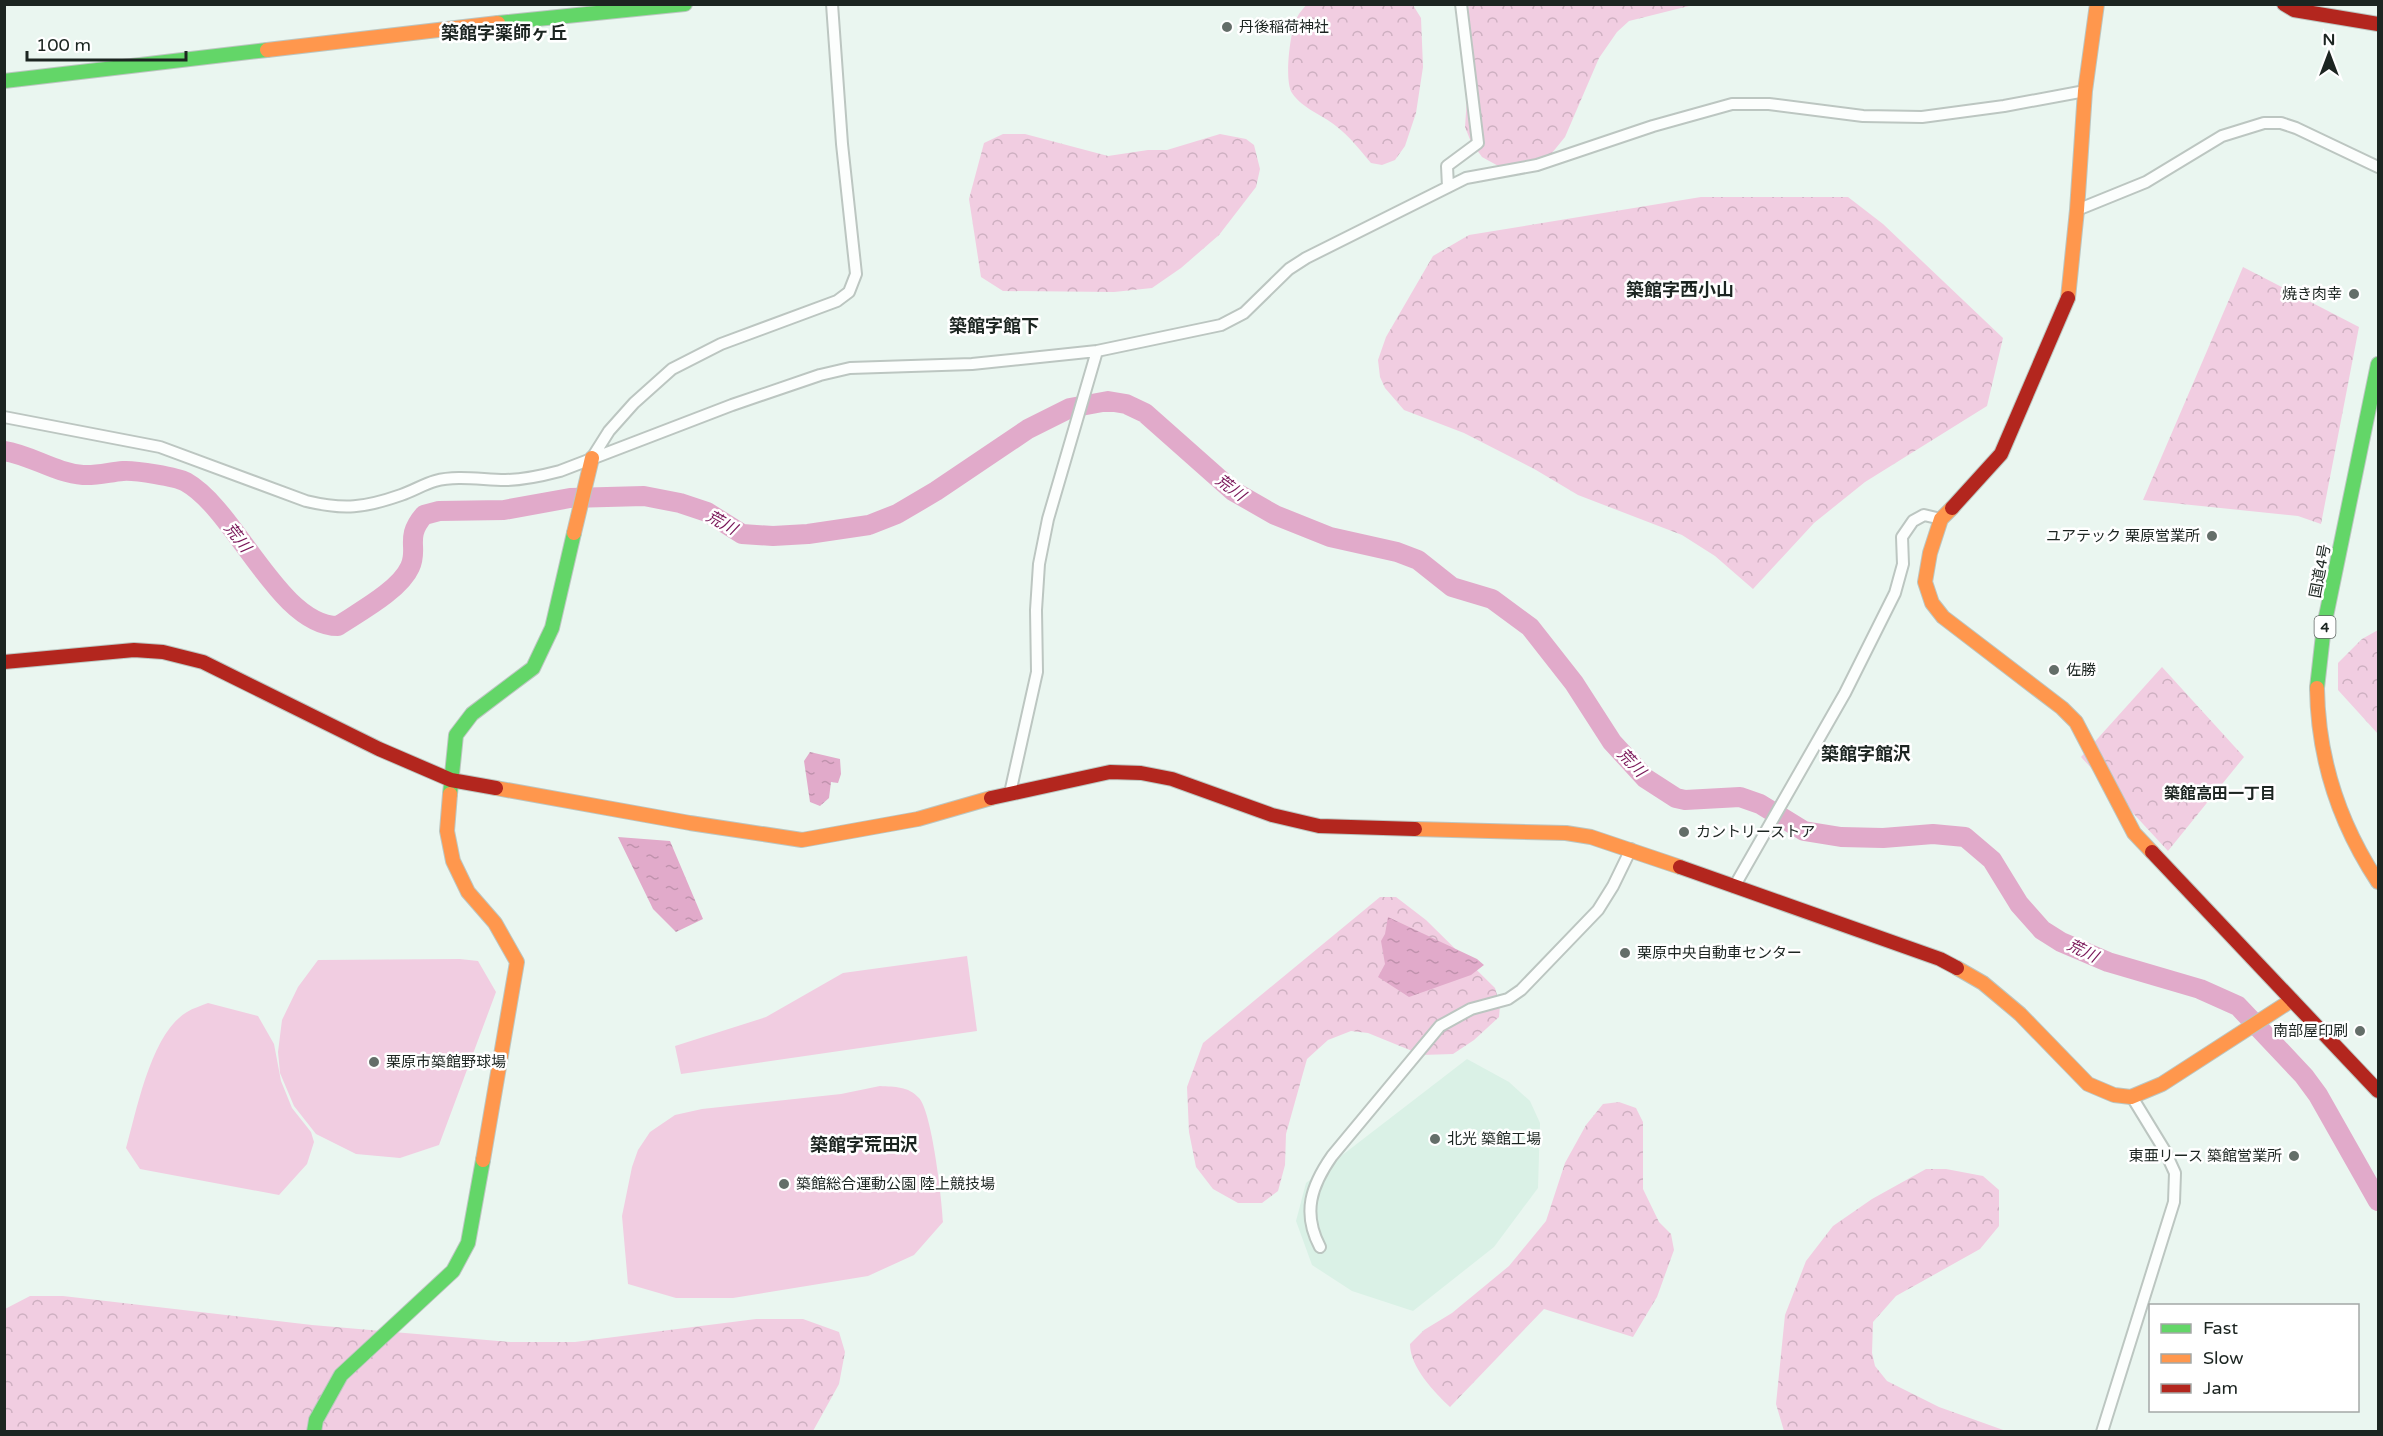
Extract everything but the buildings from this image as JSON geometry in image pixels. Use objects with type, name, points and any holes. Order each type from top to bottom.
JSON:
[{"type":"main road","points":[[4,81],[685,4]]},
{"type":"main road","points":[[2097,4],[2085,91],[2070,293],[2001,454],[1974,486],[1941,519],[1930,553],[1925,582],[1932,603],[1943,616],[2062,708],[2076,722],[2134,833],[2379,1090]]},
{"type":"main road","points":[[2284,4],[2294,10],[2379,24]]},
{"type":"main road","name":"国道4号","points":[[2379,364],[2319,653],[2317,719],[2331,783],[2342,815],[2357,848],[2379,882]]},
{"type":"main road","points":[[314,1431],[316,1420],[342,1375],[453,1271],[468,1243],[517,962],[495,923],[468,892],[453,861],[447,831],[456,735],[472,714],[533,668],[552,628],[592,458]]},
{"type":"main road","points":[[4,662],[134,650],[163,652],[203,662],[379,749],[451,780],[679,821],[802,840],[918,819],[1010,794],[1110,772],[1141,773],[1172,779],[1272,815],[1319,826],[1566,833],[1591,837],[1631,849],[1940,959],[1962,969],[2016,1008],[2088,1084],[2103,1092],[2132,1097],[2180,1073],[2292,1000]]},
{"type":"street","points":[[592,458],[609,431],[634,403],[672,369],[721,344],[837,301],[849,292],[856,274],[842,144],[832,4]]},
{"type":"street","points":[[1448,187],[1447,166],[1478,143],[1461,4]]},
{"type":"street","points":[[4,417],[160,447],[306,501],[329,507],[352,508],[373,504],[436,480],[532,478],[578,465],[732,405],[820,375],[850,368],[972,364],[1097,351],[1221,325],[1244,313],[1289,269],[1306,258],[1466,178],[1537,165],[1653,126],[1732,104],[1769,104],[1863,116],[1922,117],[2085,91]]},
{"type":"street","points":[[2077,210],[2146,182],[2222,136],[2264,123],[2281,123],[2296,128],[2379,167]]},
{"type":"street","points":[[1010,794],[1037,672],[1036,610],[1039,564],[1048,519],[1097,351]]},
{"type":"street","points":[[1734,887],[1845,693],[1895,592],[1903,564],[1902,537],[1913,521],[1924,515],[1941,519]]},
{"type":"street","points":[[1320,1247],[1312,1232],[1310,1210],[1313,1190],[1332,1156],[1440,1026],[1471,1009],[1509,999],[1586,926],[1613,886],[1631,849]]},
{"type":"street","points":[[2102,1431],[2174,1202],[2175,1173],[2165,1151],[2132,1097]]},
{"type":"shaded area","name":"北光 築館工場","points":[[1467,1059],[1509,1082],[1530,1101],[1540,1123],[1538,1188],[1494,1247],[1413,1311],[1352,1291],[1312,1265],[1296,1221],[1306,1183]]},
{"type":"green space","points":[[1307,4],[1413,5],[1421,18],[1423,67],[1416,113],[1405,146],[1395,160],[1382,165],[1371,163],[1341,130],[1301,103],[1292,93],[1288,68],[1292,35],[1297,18]]},
{"type":"green space","points":[[1468,5],[1693,5],[1629,21],[1617,32],[1599,58],[1565,137],[1543,164],[1502,168],[1482,157],[1471,142],[1465,127],[1471,40]]},
{"type":"green space","points":[[1003,134],[1025,134],[1108,156],[1148,150],[1167,150],[1220,134],[1246,139],[1254,145],[1260,169],[1256,187],[1219,235],[1181,268],[1152,288],[1114,292],[1003,291],[981,277],[969,199],[984,143]]},
{"type":"green space","points":[[1701,197],[1848,197],[1883,224],[2003,338],[1987,406],[1865,482],[1814,523],[1753,589],[1715,556],[1682,535],[1578,495],[1536,470],[1464,433],[1404,410],[1385,388],[1380,377],[1378,360],[1386,337],[1433,256],[1469,235]]},
{"type":"green space","points":[[2243,267],[2359,327],[2321,524],[2298,516],[2143,500]]},
{"type":"green space","points":[[2378,630],[2378,734],[2338,690],[2338,663],[2362,639]]},
{"type":"green space","points":[[2162,667],[2244,757],[2168,851],[2081,757]]},
{"type":"green space","points":[[1380,897],[1396,897],[1426,920],[1495,988],[1500,1005],[1499,1017],[1474,1040],[1453,1054],[1422,1055],[1368,1033],[1351,1031],[1328,1040],[1307,1059],[1286,1134],[1285,1165],[1278,1191],[1262,1203],[1238,1203],[1213,1189],[1196,1167],[1189,1132],[1187,1087],[1203,1043]]},
{"type":"green space","points":[[967,956],[977,1031],[681,1074],[675,1046],[766,1017],[843,973]]},
{"type":"green space","name":"栗原市築館野球場","points":[[460,959],[478,961],[496,992],[439,1145],[400,1158],[356,1154],[316,1134],[294,1106],[280,1073],[278,1052],[282,1020],[298,987],[318,960]]},
{"type":"green space","points":[[208,1003],[258,1016],[274,1044],[281,1081],[292,1108],[311,1132],[314,1142],[307,1164],[279,1195],[140,1169],[126,1148],[147,1074],[164,1037],[174,1022],[194,1008]]},
{"type":"green space","name":"築館総合運動公園 陸上競技場","points":[[880,1086],[906,1089],[919,1098],[924,1106],[932,1138],[943,1222],[914,1255],[868,1276],[733,1298],[676,1298],[628,1284],[622,1216],[632,1167],[638,1150],[650,1132],[675,1115],[702,1109],[841,1094]]},
{"type":"green space","points":[[1619,1102],[1636,1108],[1643,1122],[1643,1189],[1659,1222],[1671,1234],[1674,1250],[1657,1297],[1633,1337],[1544,1309],[1450,1407],[1430,1387],[1418,1370],[1410,1344],[1424,1330],[1452,1313],[1509,1266],[1546,1221],[1565,1163],[1586,1125],[1603,1104]]},
{"type":"green space","points":[[1926,1169],[1946,1169],[1983,1176],[1999,1190],[1999,1226],[1980,1249],[1896,1296],[1873,1322],[1872,1353],[1875,1366],[1887,1381],[1939,1407],[2006,1431],[1784,1431],[1776,1404],[1785,1315],[1806,1261],[1833,1226],[1872,1199]]},
{"type":"green space","points":[[30,1296],[63,1296],[312,1325],[510,1342],[575,1342],[756,1319],[803,1319],[839,1332],[845,1352],[839,1384],[813,1431],[5,1432],[5,1309]]},
{"type":"water","points":[[810,752],[840,759],[841,774],[838,783],[831,782],[829,798],[820,806],[810,802],[804,761]]},
{"type":"water","points":[[618,837],[670,841],[703,919],[676,932],[653,909]]},
{"type":"water","points":[[1388,917],[1477,959],[1484,965],[1471,975],[1409,997],[1378,977],[1385,964],[1381,941],[1385,934]]},
{"type":"waterway","name":"荒川","points":[[4,451],[73,474],[93,475],[129,471],[165,476],[186,482],[204,496],[223,516],[277,588],[296,607],[317,621],[338,626],[378,600],[405,576],[412,560],[415,530],[424,515],[439,511],[504,510],[570,498],[644,496],[680,503],[707,512],[742,534],[773,536],[808,534],[869,525],[897,514],[936,491],[1028,429],[1070,408],[1108,401],[1126,404],[1145,413],[1233,491],[1275,515],[1330,537],[1397,552],[1418,560],[1452,587],[1492,599],[1530,627],[1574,683],[1612,742],[1645,778],[1676,798],[1685,800],[1740,797],[1760,804],[1804,831],[1841,837],[1883,838],[1933,834],[1965,837],[1992,860],[2019,904],[2042,930],[2061,942],[2108,962],[2200,989],[2238,1006],[2304,1076],[2318,1095],[2378,1201]]},
{"type":"traffic: fast","points":[[498,23],[685,4]]},
{"type":"traffic: fast","points":[[4,81],[267,50]]},
{"type":"traffic: fast","points":[[2317,688],[2324,626],[2378,364]]},
{"type":"traffic: fast","points":[[450,794],[456,735],[472,714],[533,668],[552,628],[574,533]]},
{"type":"traffic: fast","points":[[314,1432],[316,1420],[341,1375],[453,1271],[468,1243],[483,1160]]},
{"type":"traffic: slow","points":[[2068,298],[2085,91],[2097,4]]},
{"type":"traffic: slow","points":[[267,50],[498,23]]},
{"type":"traffic: slow","points":[[574,533],[592,458]]},
{"type":"traffic: slow","points":[[1952,508],[1941,519],[1930,553],[1925,582],[1932,603],[1943,617],[2062,708],[2076,722],[2134,833],[2152,852]]},
{"type":"traffic: slow","points":[[2317,688],[2321,740],[2333,790],[2352,837],[2378,882]]},
{"type":"traffic: slow","points":[[496,788],[690,823],[802,840],[918,819],[991,798]]},
{"type":"traffic: slow","points":[[450,794],[447,831],[453,861],[468,892],[495,923],[517,962],[483,1160]]},
{"type":"traffic: slow","points":[[1415,829],[1566,833],[1591,837],[1680,867]]},
{"type":"traffic: slow","points":[[1957,968],[1983,983],[2020,1014],[2088,1084],[2114,1095],[2131,1097],[2162,1084],[2292,1000]]},
{"type":"traffic: jam","points":[[2284,4],[2294,10],[2378,24]]},
{"type":"traffic: jam","points":[[1952,508],[2001,454],[2068,298]]},
{"type":"traffic: jam","points":[[4,662],[134,650],[163,652],[203,662],[379,749],[451,780],[496,788]]},
{"type":"traffic: jam","points":[[991,798],[1110,772],[1141,773],[1172,779],[1272,815],[1319,826],[1415,829]]},
{"type":"traffic: jam","points":[[2152,852],[2378,1091]]},
{"type":"traffic: jam","points":[[1680,867],[1940,959],[1957,968]]},
{"type":"place","name":"丹後稲荷神社","points":[[1227,27]]},
{"type":"place","name":"焼き肉幸","points":[[2354,294]]},
{"type":"place","name":"ユアテック 栗原営業所","points":[[2212,536]]},
{"type":"place","name":"佐勝","points":[[2054,670]]},
{"type":"place","name":"カントリーストア","points":[[1684,832]]},
{"type":"place","name":"栗原中央自動車センター","points":[[1625,953]]},
{"type":"place","name":"南部屋印刷","points":[[2360,1031]]},
{"type":"place","name":"栗原市築館野球場","points":[[374,1062]]},
{"type":"place","name":"北光 築館工場","points":[[1435,1139]]},
{"type":"place","name":"東亜リース 築館営業所","points":[[2294,1156]]},
{"type":"place","name":"築館総合運動公園 陸上競技場","points":[[784,1184]]},
{"type":"district","name":"築館字薬師ヶ丘","points":[[504,33]]},
{"type":"district","name":"築館字西小山","points":[[1680,290]]},
{"type":"district","name":"築館字館下","points":[[994,326]]},
{"type":"district","name":"築館字館沢","points":[[1866,754]]},
{"type":"district","name":"築館高田一丁目","points":[[2220,793]]},
{"type":"district","name":"築館字荒田沢","points":[[864,1145]]}]
